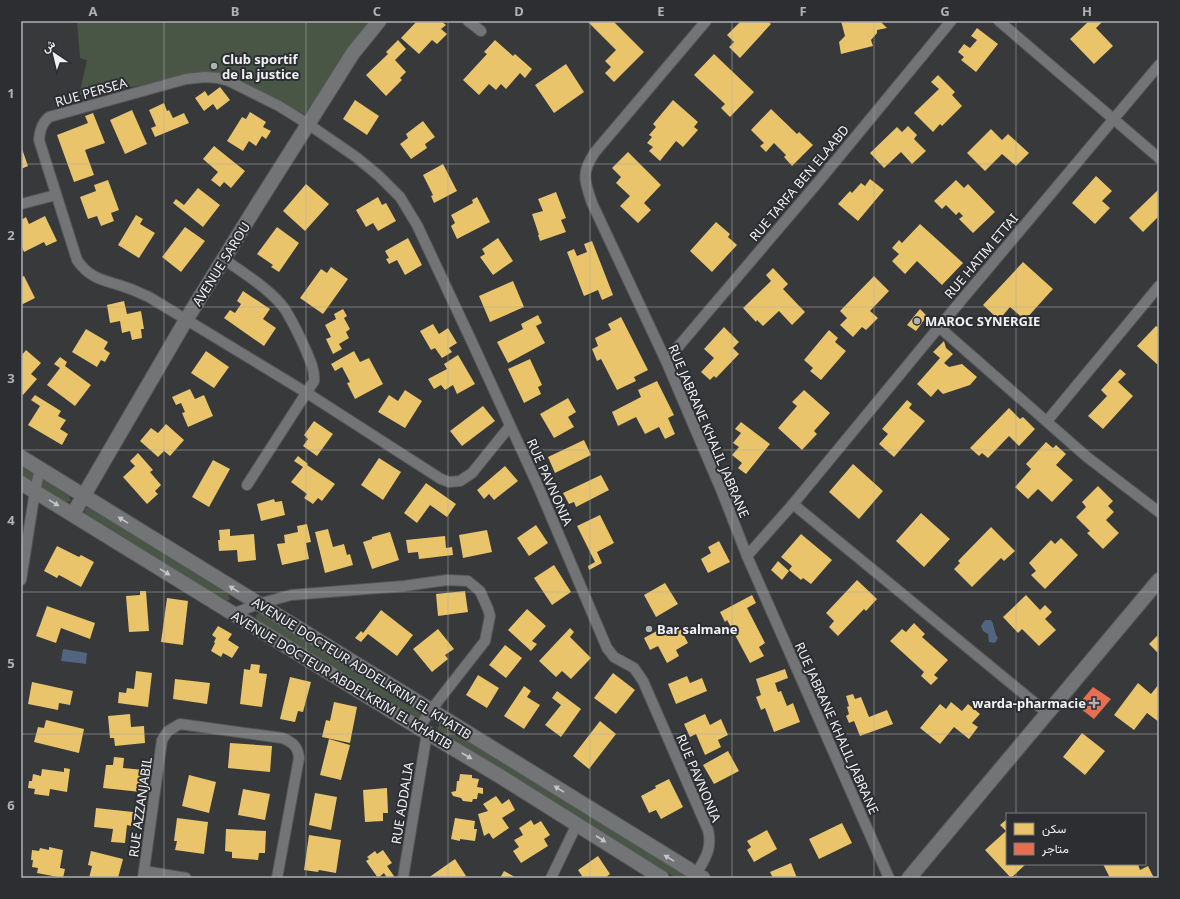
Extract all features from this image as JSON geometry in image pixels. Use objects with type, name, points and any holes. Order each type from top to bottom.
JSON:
[{"type":"main road","name":"AVENUE SAROU","points":[[73,514],[186,320],[353,53],[379,21]]},
{"type":"main road","name":"AVENUE DOCTEUR ADDELKRIM EL KHATIB","points":[[21,457],[431,710],[697,877]]},
{"type":"main road","name":"AVENUE DOCTEUR ABDELKRIM EL KHATIB","points":[[21,483],[423,731],[498,774],[662,878]]},
{"type":"main road","points":[[909,878],[1159,580]]},
{"type":"street","points":[[468,21],[481,31]]},
{"type":"street","name":"RUE JABRANE KHALIL JABRANE","points":[[706,21],[595,152],[585,172],[587,187],[592,203],[666,361],[722,492],[747,556],[890,878]]},
{"type":"street","name":"RUE TARFA BEN ELAABD","points":[[666,361],[819,181],[951,21]]},
{"type":"street","points":[[999,21],[1159,158]]},
{"type":"street","name":"RUE HATIM ETTAI","points":[[747,556],[793,504],[938,327],[1159,65]]},
{"type":"street","name":"RUE PERSEA","points":[[308,124],[272,102],[229,81],[205,77],[177,81],[49,117],[45,121],[40,131],[39,140],[76,260],[84,269],[97,278],[123,286],[149,297],[307,393],[434,475],[449,482],[460,481],[472,473],[510,426]]},
{"type":"street","name":"RUE PAVNONIA","points":[[308,124],[338,144],[372,170],[400,197],[417,225],[541,492],[607,648],[614,657],[638,672],[708,830],[710,843],[708,853],[697,877]]},
{"type":"street","points":[[21,204],[56,195]]},
{"type":"street","points":[[224,259],[271,295],[284,308],[313,368],[314,382],[247,485]]},
{"type":"street","points":[[1047,421],[1159,286]]},
{"type":"street","points":[[938,327],[1087,457],[1159,512]]},
{"type":"street","points":[[21,580],[35,491],[40,469]]},
{"type":"street","points":[[793,504],[1047,713]]},
{"type":"street","points":[[232,614],[258,604],[291,595],[404,586],[447,580],[468,581],[480,592],[490,616],[485,641],[431,710],[423,731]]},
{"type":"street","name":"RUE AZZANJABIL","points":[[144,874],[162,740],[168,731],[180,724],[282,738],[294,744],[298,752],[298,758],[277,878]]},
{"type":"street","name":"RUE ADDALIA","points":[[403,878],[423,731]]},
{"type":"street","points":[[551,878],[577,824]]},
{"type":"street","points":[[144,874],[186,878]]},
{"type":"green space","name":"Club sportif de la justice","points":[[77,21],[377,21],[306,115],[222,73],[79,95],[87,60],[80,58]]},
{"type":"green space","points":[[21,466],[69,496],[71,501],[66,502],[21,475]]},
{"type":"green space","points":[[88,507],[228,594],[230,599],[224,600],[85,513],[85,509]]},
{"type":"green space","points":[[260,613],[420,713],[421,717],[417,718],[257,620],[256,615]]},
{"type":"green space","points":[[441,724],[691,878],[676,878],[439,731],[437,728]]},
{"type":"water","points":[[985,620],[991,620],[992,622],[998,638],[995,643],[989,642],[988,634],[983,631],[981,626]]},
{"type":"water","points":[[63,649],[87,653],[86,664],[61,661]]},
{"type":"building: سكن","points":[[417,21],[441,21],[446,25],[441,29],[447,34],[437,44],[432,40],[419,54],[401,38]]},
{"type":"building: سكن","points":[[587,21],[613,21],[644,52],[614,82],[605,73],[611,67],[605,61],[616,50]]},
{"type":"building: سكن","points":[[741,21],[768,21],[771,24],[740,58],[729,47],[734,42],[727,35]]},
{"type":"building: سكن","points":[[841,21],[880,21],[887,28],[877,30],[877,33],[871,40],[873,46],[841,54],[839,42],[845,36]]},
{"type":"building: سكن","points":[[1089,21],[1103,21],[1096,28],[1113,46],[1094,64],[1070,39]]},
{"type":"building: سكن","points":[[977,28],[998,44],[976,72],[961,60],[964,57],[958,52],[964,44],[970,48],[977,40],[971,36]]},
{"type":"building: سكن","points":[[398,40],[406,49],[395,60],[406,72],[400,78],[402,80],[386,96],[366,75],[388,54],[386,52]]},
{"type":"building: سكن","points":[[495,40],[513,56],[515,54],[532,69],[525,78],[520,73],[506,89],[501,84],[496,90],[489,84],[479,95],[463,80],[487,54],[484,52]]},
{"type":"building: سكن","points":[[714,54],[754,92],[730,117],[721,108],[725,104],[694,75]]},
{"type":"building: سكن","points":[[566,64],[584,92],[554,113],[535,85]]},
{"type":"building: سكن","points":[[938,75],[955,92],[952,95],[962,106],[942,126],[940,124],[933,132],[914,113],[939,89],[931,82]]},
{"type":"building: سكن","points":[[220,87],[230,100],[217,110],[213,104],[204,111],[195,98],[205,91],[208,96]]},
{"type":"building: سكن","points":[[355,100],[379,116],[367,135],[343,119]]},
{"type":"building: سكن","points":[[673,100],[698,122],[694,127],[698,130],[683,147],[676,141],[660,161],[649,151],[653,147],[647,143],[652,137],[649,135],[656,127],[653,124]]},
{"type":"building: سكن","points":[[164,103],[167,111],[169,110],[173,118],[184,113],[189,123],[155,137],[151,128],[156,126],[149,110]]},
{"type":"building: سكن","points":[[771,109],[797,134],[799,132],[813,145],[792,166],[784,157],[786,155],[774,143],[766,152],[760,146],[764,143],[751,130]]},
{"type":"building: سكن","points":[[132,110],[147,144],[125,154],[110,120]]},
{"type":"building: سكن","points":[[250,112],[266,122],[263,127],[271,131],[266,139],[262,136],[256,146],[249,141],[243,151],[227,141],[242,117],[246,119]]},
{"type":"building: سكن","points":[[93,113],[105,143],[85,150],[94,175],[74,182],[57,135],[88,123],[85,116]]},
{"type":"building: سكن","points":[[423,121],[435,137],[425,144],[427,148],[411,159],[400,144],[408,138],[406,134]]},
{"type":"building: سكن","points":[[908,126],[917,135],[914,139],[926,151],[912,164],[901,152],[884,168],[870,153],[897,127],[902,132]]},
{"type":"building: سكن","points":[[991,129],[1002,140],[1008,134],[1029,153],[1016,166],[1002,154],[985,171],[967,153]]},
{"type":"building: سكن","points":[[21,146],[28,166],[21,169]]},
{"type":"building: سكن","points":[[214,146],[245,171],[231,188],[224,182],[220,187],[211,180],[218,172],[203,159]]},
{"type":"building: سكن","points":[[628,152],[661,185],[644,203],[651,210],[638,223],[620,206],[630,196],[616,183],[621,177],[612,168]]},
{"type":"building: سكن","points":[[443,164],[457,191],[434,203],[431,196],[433,195],[423,175]]},
{"type":"building: سكن","points":[[1096,176],[1112,191],[1102,201],[1110,208],[1095,224],[1072,203]]},
{"type":"building: سكن","points":[[870,179],[884,190],[858,221],[838,204],[850,191],[852,193],[861,183],[865,186]]},
{"type":"building: سكن","points":[[108,180],[119,210],[111,213],[114,221],[101,226],[97,216],[88,219],[80,197],[96,191],[94,185]]},
{"type":"building: سكن","points":[[956,180],[964,188],[968,184],[995,212],[973,233],[959,219],[963,216],[959,212],[956,215],[946,205],[942,209],[934,201]]},
{"type":"building: سكن","points":[[306,184],[329,204],[305,231],[283,211]]},
{"type":"building: سكن","points":[[198,188],[220,205],[203,227],[173,203],[176,199],[184,205]]},
{"type":"building: سكن","points":[[1159,189],[1159,216],[1143,232],[1129,218]]},
{"type":"building: سكن","points":[[556,192],[566,218],[561,220],[566,232],[540,241],[532,214],[543,211],[538,199]]},
{"type":"building: سكن","points":[[378,197],[382,205],[386,203],[396,221],[378,231],[373,223],[366,227],[356,210]]},
{"type":"building: سكن","points":[[477,197],[490,222],[457,239],[451,226],[455,223],[451,215],[473,203],[472,200]]},
{"type":"building: سكن","points":[[136,215],[143,219],[140,224],[155,233],[139,258],[118,245]]},
{"type":"building: سكن","points":[[45,216],[57,241],[46,246],[44,242],[24,252],[21,245],[21,220],[26,217],[29,224]]},
{"type":"building: سكن","points":[[716,222],[730,234],[728,237],[737,245],[712,272],[690,251]]},
{"type":"building: سكن","points":[[920,224],[963,263],[942,285],[917,261],[905,274],[892,261],[899,254],[892,248],[899,240],[902,243]]},
{"type":"building: سكن","points":[[185,227],[205,241],[181,272],[162,257]]},
{"type":"building: سكن","points":[[277,227],[299,243],[279,272],[271,267],[273,265],[257,254]]},
{"type":"building: سكن","points":[[408,238],[422,265],[405,275],[397,260],[389,264],[386,259],[389,258],[385,251]]},
{"type":"building: سكن","points":[[498,238],[513,261],[493,275],[480,257],[485,254],[482,249]]},
{"type":"building: سكن","points":[[592,241],[613,295],[602,300],[598,290],[584,296],[567,252],[574,249],[577,256],[587,252],[584,244]]},
{"type":"building: سكن","points":[[1023,262],[1053,289],[1025,320],[1010,307],[999,320],[983,305]]},
{"type":"building: سكن","points":[[331,267],[348,279],[323,314],[300,298],[321,269],[327,273]]},
{"type":"building: سكن","points":[[773,268],[788,284],[783,289],[805,312],[792,325],[779,311],[763,326],[757,320],[756,322],[743,308],[771,281],[766,275]]},
{"type":"building: سكن","points":[[24,276],[35,298],[21,305],[21,277]]},
{"type":"building: سكن","points":[[874,276],[889,291],[870,311],[878,318],[866,330],[862,327],[853,337],[840,325],[847,318],[840,311]]},
{"type":"building: سكن","points":[[513,281],[524,307],[490,322],[479,296]]},
{"type":"building: سكن","points":[[243,291],[270,309],[263,319],[276,328],[264,346],[224,318],[230,310],[235,313],[241,304],[237,301]]},
{"type":"building: سكن","points":[[124,301],[127,314],[141,311],[144,329],[141,329],[142,338],[132,340],[130,331],[122,333],[120,321],[110,323],[107,305]]},
{"type":"building: سكن","points":[[343,309],[347,316],[344,318],[350,329],[346,332],[349,338],[339,344],[342,349],[333,354],[326,339],[331,337],[325,325],[336,319],[334,314]]},
{"type":"building: سكن","name":"MAROC SYNERGIE","points":[[920,309],[927,316],[916,331],[907,325]]},
{"type":"building: سكن","points":[[538,315],[542,323],[536,326],[545,343],[508,363],[497,342],[523,329],[521,324]]},
{"type":"building: سكن","points":[[621,317],[648,370],[634,377],[636,381],[617,390],[601,359],[597,361],[592,349],[598,346],[595,338],[611,330],[608,324]]},
{"type":"building: سكن","points":[[433,324],[439,334],[448,328],[457,343],[449,348],[452,352],[442,358],[435,348],[431,350],[420,331]]},
{"type":"building: سكن","points":[[1156,326],[1159,328],[1159,366],[1137,346]]},
{"type":"building: سكن","points":[[724,327],[739,342],[733,348],[739,354],[716,378],[714,376],[710,380],[701,372],[714,358],[704,349]]},
{"type":"building: سكن","points":[[86,329],[108,342],[104,349],[110,353],[105,362],[101,360],[97,367],[72,352]]},
{"type":"building: سكن","points":[[829,330],[838,338],[835,342],[846,351],[821,380],[810,371],[813,368],[804,360]]},
{"type":"building: سكن","points":[[944,341],[946,348],[953,354],[944,363],[949,367],[962,364],[977,377],[970,385],[943,394],[938,389],[931,397],[917,384],[940,358],[933,352]]},
{"type":"building: سكن","points":[[26,350],[41,363],[31,374],[37,379],[23,395],[21,393],[21,356]]},
{"type":"building: سكن","points":[[206,351],[229,367],[214,388],[191,373]]},
{"type":"building: سكن","points":[[354,351],[360,362],[369,358],[383,384],[355,399],[347,383],[350,382],[342,367],[335,371],[331,364]]},
{"type":"building: سكن","points":[[458,355],[475,384],[457,394],[453,385],[445,390],[441,385],[434,389],[428,379],[447,369],[444,364]]},
{"type":"building: سكن","points":[[60,357],[67,362],[65,366],[91,385],[75,406],[47,385],[60,368],[54,364]]},
{"type":"building: سكن","points":[[530,359],[542,385],[538,387],[541,394],[524,403],[508,369]]},
{"type":"building: سكن","points":[[1120,369],[1126,374],[1118,382],[1133,396],[1103,429],[1088,416],[1107,396],[1101,390]]},
{"type":"building: سكن","points":[[657,381],[674,415],[668,418],[675,434],[665,439],[659,427],[645,434],[636,417],[618,426],[612,412],[641,397],[638,390]]},
{"type":"building: سكن","points":[[190,389],[195,399],[204,395],[213,416],[188,427],[182,413],[185,412],[181,403],[176,405],[172,397]]},
{"type":"building: سكن","points":[[405,390],[422,401],[405,428],[378,412],[389,395],[398,401]]},
{"type":"building: سكن","points":[[804,390],[830,413],[814,431],[817,434],[802,450],[778,428],[797,406],[792,402]]},
{"type":"building: سكن","points":[[35,395],[61,411],[58,416],[66,420],[60,429],[68,434],[62,445],[28,425],[40,406],[31,400]]},
{"type":"building: سكن","points":[[568,398],[576,412],[568,417],[574,427],[554,438],[540,414]]},
{"type":"building: سكن","points":[[907,400],[912,404],[909,408],[925,421],[894,457],[879,444],[888,434],[882,429]]},
{"type":"building: سكن","points":[[483,406],[495,421],[462,446],[450,431]]},
{"type":"building: سكن","points":[[1009,408],[1020,419],[1023,417],[1035,429],[1019,446],[1009,436],[988,458],[982,453],[979,456],[970,448]]},
{"type":"building: سكن","points":[[314,421],[333,434],[317,456],[303,446],[308,439],[304,435]]},
{"type":"building: سكن","points":[[741,422],[770,444],[746,474],[738,468],[742,463],[732,455],[739,447],[733,443],[741,433],[735,429]]},
{"type":"building: سكن","points":[[166,424],[184,440],[170,456],[164,451],[158,457],[140,441],[151,428],[158,433]]},
{"type":"building: سكن","points":[[584,440],[591,455],[555,473],[548,457]]},
{"type":"building: سكن","points":[[1046,442],[1053,448],[1056,445],[1066,454],[1056,465],[1073,480],[1052,502],[1038,489],[1028,499],[1015,487],[1031,469],[1026,464]]},
{"type":"building: سكن","points":[[138,453],[153,470],[150,472],[161,485],[155,491],[158,494],[147,504],[123,477],[135,466],[130,461]]},
{"type":"building: سكن","points":[[298,456],[308,464],[307,465],[335,484],[322,501],[318,498],[313,504],[304,498],[307,494],[291,482],[303,467],[294,461]]},
{"type":"building: سكن","points":[[379,458],[401,472],[383,500],[361,485]]},
{"type":"building: سكن","points":[[213,460],[230,469],[209,507],[192,497]]},
{"type":"building: سكن","points":[[853,464],[883,491],[859,519],[829,492]]},
{"type":"building: سكن","points":[[505,466],[518,481],[494,500],[489,494],[484,499],[477,490]]},
{"type":"building: سكن","points":[[601,475],[609,490],[576,507],[574,502],[569,504],[563,493]]},
{"type":"building: سكن","points":[[426,483],[456,504],[447,517],[430,505],[417,523],[404,513]]},
{"type":"building: سكن","points":[[1098,486],[1113,501],[1108,506],[1114,512],[1106,520],[1119,533],[1103,549],[1087,533],[1090,531],[1076,517],[1086,507],[1082,502]]},
{"type":"building: سكن","points":[[274,499],[275,502],[282,501],[285,515],[261,521],[257,504]]},
{"type":"building: سكن","points":[[921,513],[950,539],[924,567],[896,541]]},
{"type":"building: سكن","points":[[600,515],[614,543],[597,552],[602,563],[589,570],[588,566],[595,562],[577,526]]},
{"type":"building: سكن","points":[[307,524],[311,542],[306,543],[309,559],[282,565],[277,544],[285,543],[284,535],[298,532],[297,526]]},
{"type":"building: سكن","points":[[536,525],[548,543],[529,556],[517,538]]},
{"type":"building: سكن","points":[[991,527],[1015,551],[1004,561],[1001,558],[972,587],[954,569],[960,563],[958,561]]},
{"type":"building: سكن","points":[[230,529],[230,536],[254,534],[256,560],[238,562],[237,550],[219,551],[219,530]]},
{"type":"building: سكن","points":[[328,529],[333,547],[344,544],[347,555],[350,554],[353,565],[325,573],[315,532]]},
{"type":"building: سكن","points":[[487,530],[492,552],[463,558],[459,535]]},
{"type":"building: سكن","points":[[390,532],[399,560],[372,569],[363,542],[372,539],[372,537]]},
{"type":"building: سكن","points":[[801,534],[832,560],[811,584],[803,578],[801,580],[789,570],[792,566],[781,557]]},
{"type":"building: سكن","points":[[445,536],[446,548],[452,547],[453,555],[419,559],[418,552],[408,553],[406,540]]},
{"type":"building: سكن","points":[[1061,538],[1078,555],[1045,589],[1031,575],[1036,571],[1029,563],[1051,540],[1055,544]]},
{"type":"building: سكن","points":[[719,541],[730,562],[708,573],[701,559],[711,553],[708,547]]},
{"type":"building: سكن","points":[[57,546],[79,557],[81,555],[94,562],[81,587],[59,575],[57,578],[44,571]]},
{"type":"building: سكن","points":[[778,561],[789,571],[782,580],[771,570]]},
{"type":"building: سكن","points":[[554,565],[571,592],[552,605],[534,578]]},
{"type":"building: سكن","points":[[857,580],[877,599],[866,611],[864,609],[838,636],[829,627],[834,621],[826,613]]},
{"type":"building: سكن","points":[[665,583],[678,604],[656,617],[644,595]]},
{"type":"building: سكن","points":[[140,591],[146,591],[149,631],[129,632],[126,596],[140,595]]},
{"type":"building: سكن","points":[[465,591],[468,612],[438,616],[436,594]]},
{"type":"building: سكن","points":[[752,595],[756,603],[747,608],[765,643],[759,647],[764,656],[750,663],[727,620],[725,622],[720,612]]},
{"type":"building: سكن","points":[[1026,595],[1040,610],[1045,605],[1052,612],[1045,619],[1056,630],[1039,646],[1022,629],[1018,633],[1003,617]]},
{"type":"building: سكن","points":[[167,598],[188,601],[183,645],[161,642]]},
{"type":"building: سكن","points":[[47,606],[95,623],[90,639],[61,628],[56,643],[36,636]]},
{"type":"building: سكن","points":[[527,609],[546,626],[532,641],[537,644],[531,651],[508,630]]},
{"type":"building: سكن","points":[[381,610],[413,635],[397,656],[368,634],[361,642],[355,638],[361,631],[363,633]]},
{"type":"building: سكن","points":[[914,623],[925,634],[922,637],[948,660],[934,675],[938,678],[931,685],[921,676],[924,672],[890,641],[902,629],[906,632]]},
{"type":"building: سكن","points":[[218,626],[232,634],[228,640],[239,647],[232,658],[223,653],[221,657],[211,651],[216,638],[212,635]]},
{"type":"building: سكن","points":[[666,626],[670,634],[680,628],[688,643],[676,650],[679,656],[667,663],[658,646],[650,650],[644,638]]},
{"type":"building: سكن","points":[[570,628],[574,632],[570,637],[591,658],[571,679],[562,671],[556,677],[539,661]]},
{"type":"building: سكن","points":[[438,629],[454,649],[445,655],[448,659],[432,672],[413,649]]},
{"type":"building: سكن","points":[[1159,634],[1159,654],[1149,644]]},
{"type":"building: سكن","points":[[505,645],[522,658],[506,678],[489,665]]},
{"type":"building: سكن","points":[[251,664],[260,665],[259,673],[267,674],[262,707],[240,704],[244,669],[250,670]]},
{"type":"building: سكن","points":[[785,669],[788,678],[775,683],[778,692],[781,691],[787,706],[793,703],[800,722],[774,732],[765,708],[761,710],[756,697],[761,695],[756,679]]},
{"type":"building: سكن","points":[[136,671],[152,673],[148,707],[118,703],[119,692],[126,693],[127,688],[134,689]]},
{"type":"building: سكن","points":[[613,673],[635,690],[616,714],[594,698]]},
{"type":"building: سكن","points":[[478,675],[499,688],[487,708],[466,695]]},
{"type":"building: سكن","points":[[687,676],[690,683],[702,678],[707,691],[676,704],[668,684]]},
{"type":"building: سكن","points":[[290,677],[311,682],[303,712],[298,711],[295,722],[280,719]]},
{"type":"building: سكن","points":[[175,679],[210,683],[207,704],[173,699]]},
{"type":"building: سكن","points":[[32,682],[73,691],[70,705],[59,703],[58,710],[28,704]]},
{"type":"building: سكن","points":[[1138,683],[1151,694],[1159,684],[1159,722],[1147,713],[1134,730],[1114,715]]},
{"type":"building: سكن","points":[[524,686],[531,691],[527,697],[540,705],[524,729],[504,716]]},
{"type":"building: سكن","points":[[557,691],[581,709],[561,737],[545,725],[561,705],[552,698]]},
{"type":"building: سكن","points":[[853,694],[855,699],[861,697],[869,717],[887,710],[893,724],[860,736],[854,721],[849,723],[846,716],[849,714],[847,707],[849,706],[846,696]]},
{"type":"building: سكن","points":[[334,702],[357,707],[350,743],[322,737],[326,720],[330,721]]},
{"type":"building: سكن","points":[[951,702],[962,711],[968,704],[980,714],[972,723],[978,727],[969,739],[954,727],[940,744],[920,728],[940,704],[946,709]]},
{"type":"building: سكن","points":[[130,714],[131,727],[144,726],[145,743],[115,746],[114,738],[110,738],[108,716]]},
{"type":"building: سكن","points":[[705,714],[710,725],[721,719],[728,735],[718,740],[721,747],[705,755],[696,734],[690,737],[684,724]]},
{"type":"building: سكن","points":[[46,720],[84,729],[79,753],[34,742],[38,727],[44,728]]},
{"type":"building: سكن","points":[[600,721],[616,734],[589,769],[573,756]]},
{"type":"building: سكن","points":[[1082,733],[1105,751],[1085,775],[1063,757]]},
{"type":"building: سكن","points":[[329,739],[350,745],[341,780],[320,775]]},
{"type":"building: سكن","points":[[230,743],[272,746],[270,772],[228,768]]},
{"type":"building: سكن","points":[[728,751],[739,771],[714,784],[703,765]]},
{"type":"building: سكن","points":[[114,757],[124,758],[123,768],[144,770],[141,792],[103,788],[106,765],[113,765]]},
{"type":"building: سكن","points":[[64,768],[70,769],[67,792],[50,789],[49,796],[34,794],[35,789],[28,788],[29,781],[32,781],[33,774],[41,776],[42,769],[64,772]]},
{"type":"building: سكن","points":[[460,774],[472,775],[472,778],[479,779],[477,787],[483,788],[483,794],[478,793],[477,799],[473,799],[472,802],[463,801],[461,798],[453,796],[451,792],[456,791],[457,781],[459,781]]},
{"type":"building: سكن","points":[[189,775],[216,782],[209,813],[182,806]]},
{"type":"building: سكن","points":[[669,779],[683,807],[661,819],[656,810],[649,813],[641,796],[656,788],[655,786]]},
{"type":"building: سكن","points":[[387,788],[388,813],[383,813],[383,821],[365,822],[363,790]]},
{"type":"building: سكن","points":[[243,789],[270,794],[265,820],[238,815]]},
{"type":"building: سكن","points":[[315,793],[337,797],[331,830],[309,825]]},
{"type":"building: سكن","points":[[496,796],[502,804],[509,799],[515,810],[502,818],[509,828],[493,839],[489,833],[484,836],[478,814],[488,811],[483,804]]},
{"type":"building: سكن","points":[[96,808],[133,812],[131,826],[127,825],[125,843],[111,842],[113,829],[94,827]]},
{"type":"building: سكن","points":[[177,818],[208,822],[204,854],[175,850],[177,841],[174,841]]},
{"type":"building: سكن","points":[[455,818],[475,821],[474,829],[477,829],[475,841],[460,839],[460,841],[451,839]]},
{"type":"building: سكن","points":[[531,820],[534,825],[541,821],[550,835],[544,839],[548,846],[521,863],[513,851],[519,847],[514,840],[523,835],[519,828]]},
{"type":"building: سكن","points":[[1006,820],[1006,831],[1000,825]]},
{"type":"building: سكن","points":[[842,823],[852,843],[819,859],[809,839]]},
{"type":"building: سكن","points":[[226,829],[266,831],[265,853],[259,853],[258,860],[232,858],[232,852],[225,851]]},
{"type":"building: سكن","points":[[767,830],[777,849],[754,862],[747,850],[751,847],[747,841]]},
{"type":"building: سكن","points":[[1006,831],[1006,865],[1025,865],[1011,878],[985,850]]},
{"type":"building: سكن","points":[[309,835],[341,840],[336,873],[319,870],[318,872],[304,870]]},
{"type":"building: سكن","points":[[49,847],[63,850],[60,868],[65,869],[63,878],[37,873],[38,868],[32,867],[32,850],[39,851],[40,848],[49,850]]},
{"type":"building: سكن","points":[[383,850],[392,863],[387,866],[394,876],[392,878],[387,878],[384,873],[378,878],[366,861],[369,859],[367,857],[375,851],[377,854]]},
{"type":"building: سكن","points":[[91,851],[123,859],[118,878],[89,878],[92,866],[88,865]]},
{"type":"building: سكن","points":[[598,856],[610,874],[605,878],[579,878],[582,876],[578,870]]},
{"type":"building: سكن","points":[[455,859],[466,876],[462,878],[428,878]]},
{"type":"building: سكن","points":[[791,863],[797,878],[773,878],[770,872]]},
{"type":"building: سكن","points":[[1104,865],[1138,865],[1140,870],[1148,866],[1154,878],[1110,878]]},
{"type":"building: سكن","points":[[504,871],[517,878],[500,878]]},
{"type":"building: متاجر","name":"warda-pharmacie","points":[[1093,687],[1111,699],[1094,719],[1077,706]]},
{"type":"place","name":"Club sportif de la justice","points":[[214,66]]},
{"type":"place","name":"MAROC SYNERGIE","points":[[917,321]]},
{"type":"place","name":"Bar salmane","points":[[649,629]]},
{"type":"place","name":"warda-pharmacie","points":[[1094,703]]}]
